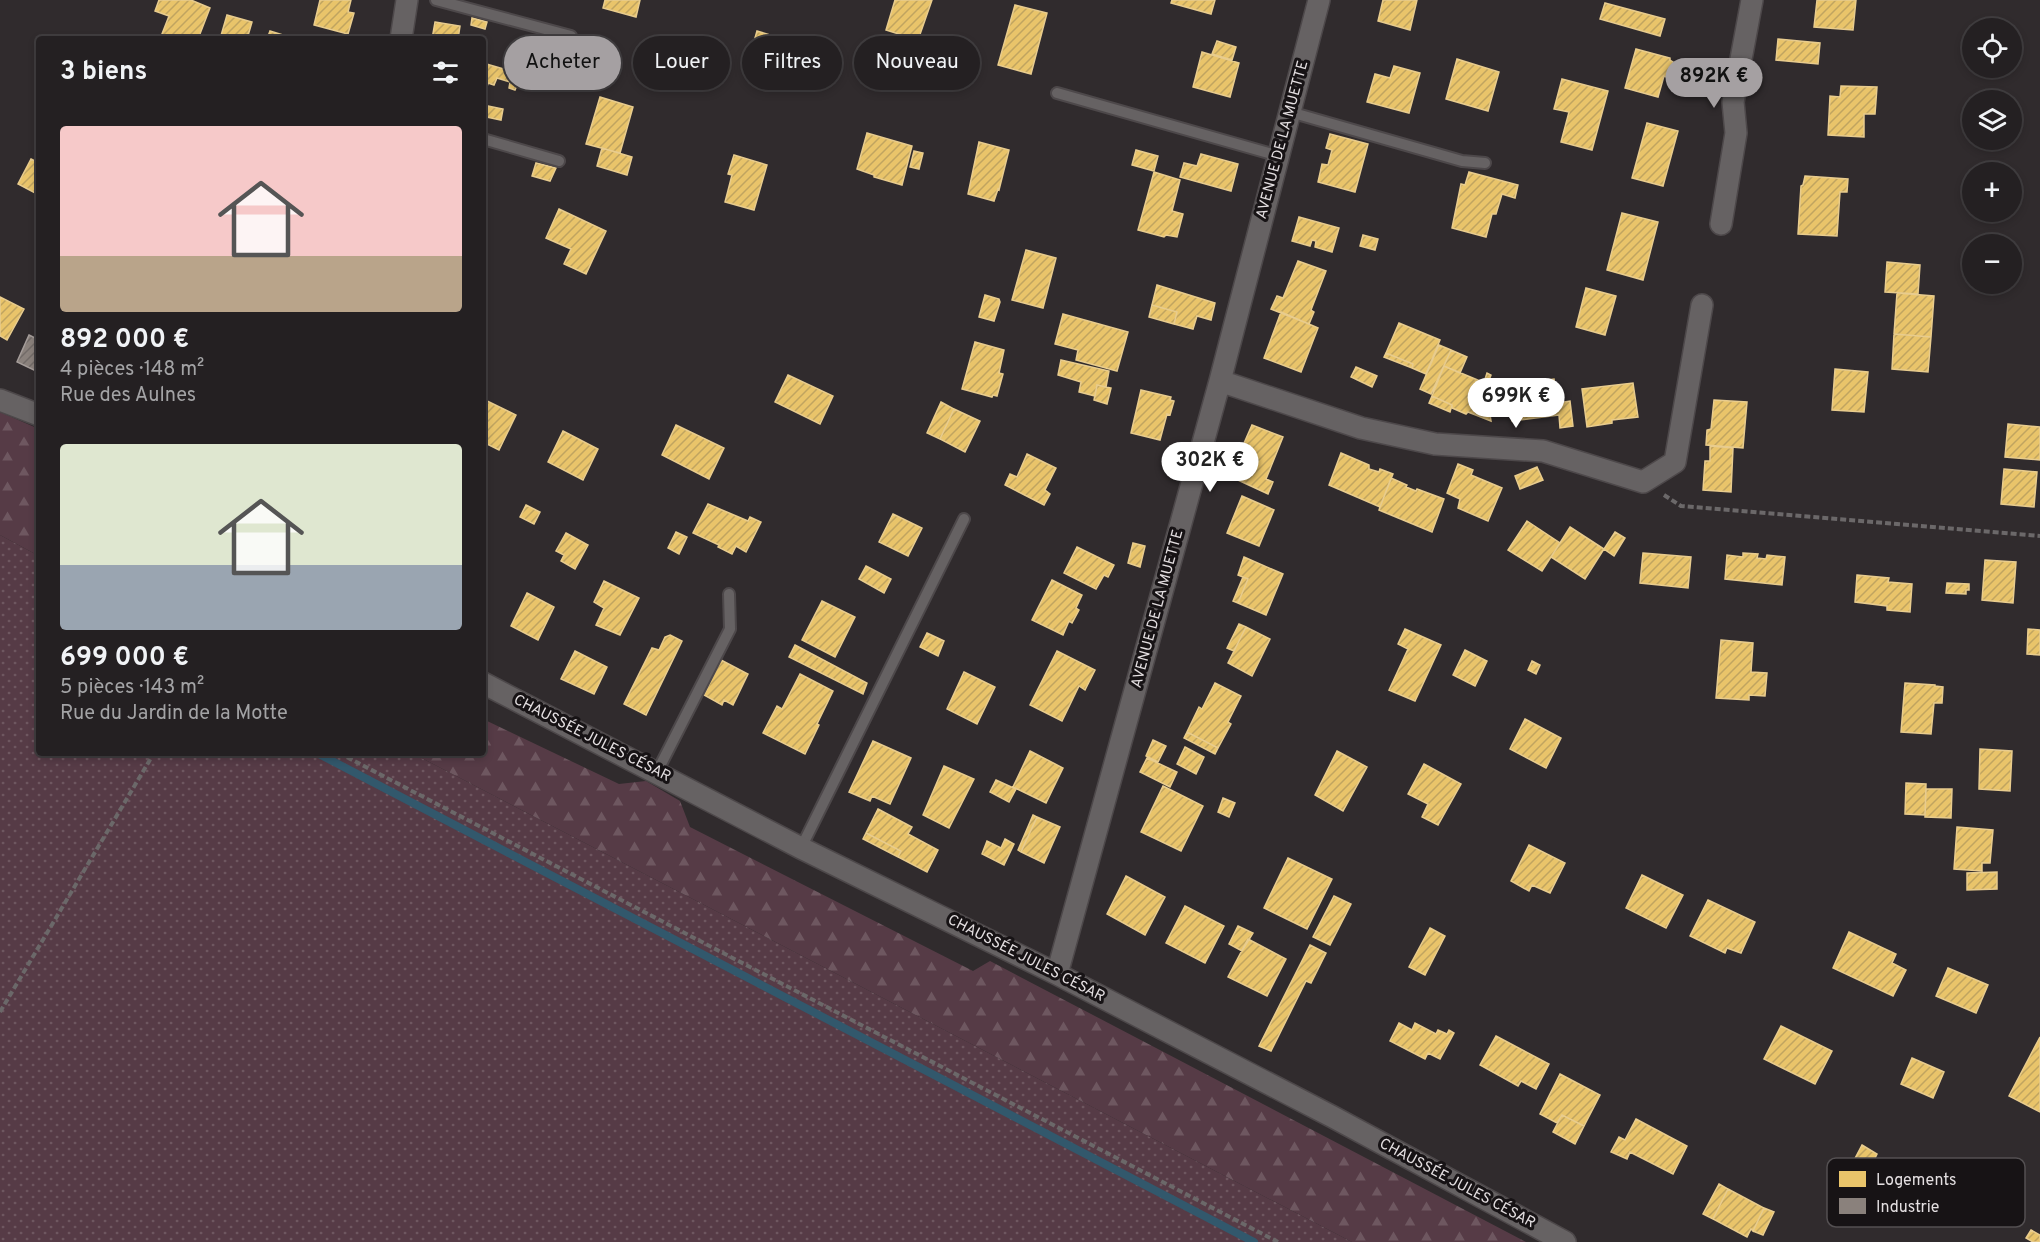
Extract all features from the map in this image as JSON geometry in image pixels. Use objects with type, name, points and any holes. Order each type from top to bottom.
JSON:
[{"type":"street","points":[[401,36],[407,0]]},
{"type":"street","name":"AVENUE DE LA MUETTE","points":[[1057,974],[1221,381],[1319,0]]},
{"type":"street","points":[[1721,224],[1736,133],[1733,102],[1752,0]]},
{"type":"street","points":[[1221,381],[1361,428],[1435,444],[1543,451],[1643,482],[1675,462],[1702,305]]},
{"type":"street","points":[[0,400],[36,414]]},
{"type":"street","name":"CHAUSSÉE JULES CÉSAR","points":[[486,685],[801,848],[1057,974],[1333,1117],[1565,1242]]},
{"type":"lane","points":[[436,0],[571,36]]},
{"type":"lane","points":[[1057,93],[1279,156]]},
{"type":"lane","points":[[1290,112],[1462,161],[1485,163]]},
{"type":"lane","points":[[486,140],[559,161]]},
{"type":"lane","points":[[801,848],[964,519]]},
{"type":"lane","points":[[657,772],[730,629],[729,594]]},
{"type":"path","points":[[1643,482],[1682,506],[2040,536]]},
{"type":"path","points":[[0,1012],[152,756]]},
{"type":"path","points":[[345,756],[1278,1242]]},
{"type":"green space","points":[[0,412],[36,428],[36,554],[0,535]]},
{"type":"green space","points":[[0,535],[36,554],[36,756],[418,756],[1352,1242],[0,1242]]},
{"type":"green space","points":[[486,720],[619,784],[646,781],[680,801],[690,827],[973,971],[990,961],[1526,1242],[1352,1242],[418,756],[486,756]]},
{"type":"building: Logements","points":[[159,0],[191,0],[210,8],[199,36],[161,36],[169,16],[155,11]]},
{"type":"building: Logements","points":[[320,0],[351,0],[348,12],[354,13],[348,34],[314,25]]},
{"type":"building: Logements","points":[[605,0],[640,0],[636,17],[603,8]]},
{"type":"building: Logements","points":[[895,0],[932,0],[919,36],[905,36],[886,30]]},
{"type":"building: Logements","points":[[1172,0],[1215,0],[1211,14],[1171,3]]},
{"type":"building: Logements","points":[[1383,0],[1417,0],[1410,30],[1378,21]]},
{"type":"building: Logements","points":[[1817,0],[1856,0],[1853,30],[1814,27]]},
{"type":"building: Logements","points":[[1605,3],[1665,19],[1660,36],[1600,19]]},
{"type":"building: Logements","points":[[1015,5],[1047,13],[1031,74],[998,65]]},
{"type":"building: Logements","points":[[227,15],[252,22],[248,36],[221,36]]},
{"type":"building: Logements","points":[[472,18],[487,22],[485,29],[471,25]]},
{"type":"building: Logements","points":[[435,22],[460,26],[458,36],[433,36]]},
{"type":"building: Logements","points":[[270,31],[286,36],[268,36]]},
{"type":"building: Logements","points":[[757,31],[774,36],[756,36]]},
{"type":"building: Logements","points":[[1778,39],[1820,43],[1818,64],[1776,60]]},
{"type":"building: Logements","points":[[1217,41],[1236,47],[1232,60],[1212,54]]},
{"type":"building: Logements","points":[[1636,49],[1670,58],[1673,62],[1669,78],[1664,76],[1658,97],[1625,88]]},
{"type":"building: Logements","points":[[1202,52],[1239,63],[1230,97],[1193,87]]},
{"type":"building: Logements","points":[[1457,59],[1499,72],[1488,111],[1446,99]]},
{"type":"building: Logements","points":[[486,64],[504,69],[504,80],[497,78],[494,85],[488,83],[486,91]]},
{"type":"building: Logements","points":[[1394,66],[1420,73],[1409,113],[1367,102],[1375,74],[1390,78]]},
{"type":"building: Logements","points":[[1562,79],[1608,91],[1592,150],[1561,142],[1569,112],[1554,109]]},
{"type":"building: Logements","points":[[1841,86],[1877,87],[1875,114],[1864,114],[1864,137],[1828,135],[1830,96],[1840,97]]},
{"type":"building: Logements","points":[[600,97],[633,107],[620,153],[586,144]]},
{"type":"building: Logements","points":[[488,106],[503,109],[501,120],[486,117]]},
{"type":"building: Logements","points":[[1647,123],[1678,131],[1663,186],[1632,178]]},
{"type":"building: Logements","points":[[867,133],[912,146],[902,185],[874,177],[874,175],[857,169]]},
{"type":"building: Logements","points":[[1330,134],[1368,144],[1355,192],[1318,182],[1322,164],[1328,165],[1332,150],[1326,148]]},
{"type":"building: Logements","points":[[979,142],[1009,150],[994,201],[968,194]]},
{"type":"building: Logements","points":[[602,148],[632,157],[627,175],[597,166]]},
{"type":"building: Logements","points":[[1136,150],[1158,156],[1154,171],[1132,165]]},
{"type":"building: Logements","points":[[914,151],[923,153],[919,169],[910,167]]},
{"type":"building: Logements","points":[[1201,154],[1238,164],[1231,191],[1180,177],[1184,163],[1197,166]]},
{"type":"building: Logements","points":[[734,155],[767,165],[754,210],[725,202],[732,175],[728,174]]},
{"type":"building: Logements","points":[[31,159],[36,162],[36,193],[18,184]]},
{"type":"building: Logements","points":[[536,163],[556,168],[550,181],[532,176]]},
{"type":"building: Logements","points":[[1154,172],[1180,180],[1172,211],[1183,214],[1177,237],[1166,235],[1164,237],[1138,230]]},
{"type":"building: Logements","points":[[1469,172],[1518,185],[1515,198],[1502,194],[1496,214],[1492,214],[1486,237],[1452,228],[1461,184],[1465,185]]},
{"type":"building: Logements","points":[[1805,176],[1848,179],[1847,192],[1840,192],[1837,236],[1798,234],[1801,186]]},
{"type":"building: Logements","points":[[559,209],[606,231],[586,274],[564,264],[571,249],[546,238]]},
{"type":"building: Logements","points":[[1622,213],[1658,222],[1643,280],[1607,270]]},
{"type":"building: Logements","points":[[1299,217],[1339,228],[1332,252],[1315,247],[1316,241],[1312,240],[1310,246],[1292,241]]},
{"type":"building: Logements","points":[[1363,235],[1378,239],[1375,250],[1360,246]]},
{"type":"building: Logements","points":[[1026,250],[1056,258],[1043,308],[1012,300]]},
{"type":"building: Logements","points":[[1298,261],[1326,271],[1311,310],[1314,312],[1309,324],[1271,309],[1277,296],[1283,298]]},
{"type":"building: Logements","points":[[1887,262],[1920,265],[1918,294],[1885,292]]},
{"type":"building: Logements","points":[[1157,285],[1215,303],[1211,320],[1197,316],[1193,329],[1174,324],[1177,312],[1152,305]]},
{"type":"building: Logements","points":[[1586,288],[1616,296],[1605,335],[1576,327]]},
{"type":"building: Logements","points":[[1897,293],[1934,296],[1931,337],[1894,334]]},
{"type":"building: Logements","points":[[985,295],[999,299],[994,321],[979,317]]},
{"type":"building: Logements","points":[[0,297],[24,309],[7,340],[0,336]]},
{"type":"building: Logements","points":[[1152,305],[1177,312],[1174,324],[1149,317]]},
{"type":"building: Logements","points":[[1281,312],[1318,328],[1301,372],[1264,358]]},
{"type":"building: Logements","points":[[1063,314],[1128,332],[1117,371],[1076,360],[1078,350],[1055,344]]},
{"type":"building: Logements","points":[[1399,323],[1440,340],[1426,374],[1412,368],[1413,364],[1386,353]]},
{"type":"building: Logements","points":[[1894,334],[1931,337],[1928,372],[1892,369]]},
{"type":"building: Logements","points":[[975,342],[1004,350],[999,373],[1003,374],[997,396],[992,397],[962,389]]},
{"type":"building: Logements","points":[[1439,345],[1451,350],[1431,394],[1420,389]]},
{"type":"building: Logements","points":[[1451,350],[1467,357],[1460,373],[1444,366]]},
{"type":"building: Logements","points":[[1386,353],[1413,364],[1412,368],[1384,357]]},
{"type":"building: Logements","points":[[1061,360],[1109,371],[1106,387],[1097,385],[1095,396],[1079,392],[1081,382],[1058,375]]},
{"type":"building: Logements","points":[[1444,366],[1480,381],[1479,384],[1483,385],[1487,373],[1491,375],[1486,388],[1491,421],[1468,412],[1466,414],[1432,396]]},
{"type":"building: Logements","points":[[1356,367],[1377,376],[1372,387],[1351,377]]},
{"type":"building: Logements","points":[[1835,369],[1868,372],[1864,412],[1832,410]]},
{"type":"building: Logements","points":[[788,375],[833,396],[820,424],[775,402]]},
{"type":"building: Logements","points":[[1554,379],[1557,403],[1570,401],[1573,426],[1560,428],[1559,415],[1512,421],[1506,385]]},
{"type":"building: Logements","points":[[1633,383],[1638,417],[1612,420],[1612,423],[1587,427],[1582,389]]},
{"type":"building: Logements","points":[[1097,385],[1111,388],[1107,404],[1094,400]]},
{"type":"building: Logements","points":[[1141,390],[1171,397],[1170,400],[1174,401],[1170,415],[1167,414],[1160,440],[1131,433]]},
{"type":"building: Logements","points":[[1432,396],[1452,405],[1450,412],[1429,403]]},
{"type":"building: Logements","points":[[486,400],[516,415],[499,450],[486,444]]},
{"type":"building: Logements","points":[[1714,400],[1747,402],[1743,448],[1706,445],[1707,430],[1711,429]]},
{"type":"building: Logements","points":[[941,402],[954,409],[940,439],[927,433]]},
{"type":"building: Logements","points":[[954,409],[980,421],[965,452],[940,439]]},
{"type":"building: Logements","points":[[2008,424],[2040,427],[2040,460],[2005,457]]},
{"type":"building: Logements","points":[[676,425],[724,448],[709,479],[662,455]]},
{"type":"building: Logements","points":[[1252,425],[1283,437],[1266,479],[1273,482],[1268,494],[1238,480],[1242,470],[1234,466]]},
{"type":"building: Logements","points":[[563,431],[598,449],[583,480],[548,462]]},
{"type":"building: Logements","points":[[1710,446],[1733,448],[1731,492],[1703,490],[1705,461],[1710,461]]},
{"type":"building: Logements","points":[[1341,453],[1369,465],[1369,469],[1379,472],[1380,469],[1393,474],[1380,507],[1329,485]]},
{"type":"building: Logements","points":[[1027,454],[1056,468],[1045,490],[1050,494],[1044,505],[1005,485],[1010,474],[1017,477]]},
{"type":"building: Logements","points":[[1458,464],[1473,470],[1471,475],[1502,488],[1488,521],[1458,508],[1460,499],[1447,493]]},
{"type":"building: Logements","points":[[1537,467],[1543,480],[1520,489],[1515,476]]},
{"type":"building: Logements","points":[[2004,469],[2037,472],[2034,507],[2001,504]]},
{"type":"building: Logements","points":[[1391,478],[1416,491],[1417,489],[1444,499],[1432,532],[1379,510]]},
{"type":"building: Logements","points":[[1242,496],[1274,510],[1259,546],[1227,533]]},
{"type":"building: Logements","points":[[708,504],[748,521],[750,517],[761,522],[746,552],[736,546],[732,554],[693,533]]},
{"type":"building: Logements","points":[[526,505],[540,512],[534,524],[520,517]]},
{"type":"building: Logements","points":[[893,514],[922,528],[908,556],[879,542]]},
{"type":"building: Logements","points":[[1527,521],[1560,543],[1542,571],[1508,550]]},
{"type":"building: Logements","points":[[1570,527],[1604,549],[1585,579],[1551,557]]},
{"type":"building: Logements","points":[[676,532],[687,537],[679,554],[668,548]]},
{"type":"building: Logements","points":[[1615,532],[1625,538],[1614,556],[1604,549]]},
{"type":"building: Logements","points":[[566,533],[588,545],[575,569],[561,561],[564,555],[556,551]]},
{"type":"building: Logements","points":[[1133,543],[1145,546],[1140,567],[1128,563]]},
{"type":"building: Logements","points":[[1077,547],[1114,565],[1108,577],[1104,575],[1096,589],[1064,573]]},
{"type":"building: Logements","points":[[1643,553],[1691,557],[1688,588],[1640,583]]},
{"type":"building: Logements","points":[[1743,553],[1758,554],[1757,558],[1766,559],[1767,555],[1785,557],[1782,585],[1725,579],[1727,555],[1743,557]]},
{"type":"building: Logements","points":[[1244,557],[1283,574],[1266,615],[1238,603],[1248,579],[1238,575]]},
{"type":"building: Logements","points":[[1985,560],[2016,562],[2013,603],[1982,600]]},
{"type":"building: Logements","points":[[866,566],[891,579],[884,593],[859,579]]},
{"type":"building: Logements","points":[[1857,575],[1889,578],[1888,582],[1912,584],[1910,612],[1887,610],[1887,606],[1855,602]]},
{"type":"building: Logements","points":[[1243,577],[1248,579],[1238,603],[1233,601]]},
{"type":"building: Logements","points":[[1052,580],[1082,595],[1076,608],[1079,610],[1072,623],[1069,621],[1063,635],[1032,620]]},
{"type":"building: Logements","points":[[604,581],[639,598],[620,635],[596,625],[604,608],[594,602]]},
{"type":"building: Logements","points":[[1947,583],[1969,584],[1969,590],[1966,590],[1966,594],[1946,593]]},
{"type":"building: Logements","points":[[527,593],[554,607],[538,640],[511,626]]},
{"type":"building: Logements","points":[[822,601],[855,617],[835,657],[802,640]]},
{"type":"building: Logements","points":[[1239,624],[1246,627],[1234,651],[1227,648]]},
{"type":"building: Logements","points":[[1246,627],[1270,639],[1252,676],[1228,663]]},
{"type":"building: Logements","points":[[1405,629],[1441,645],[1415,701],[1389,690],[1408,649],[1398,644]]},
{"type":"building: Logements","points":[[2028,629],[2040,630],[2040,655],[2027,654]]},
{"type":"building: Logements","points":[[927,633],[944,641],[938,656],[920,647]]},
{"type":"building: Logements","points":[[670,635],[682,641],[646,715],[624,704],[652,648],[659,650],[665,637]]},
{"type":"building: Logements","points":[[1721,640],[1753,643],[1751,672],[1767,673],[1765,696],[1749,695],[1749,700],[1716,698]]},
{"type":"building: Logements","points":[[795,645],[867,683],[863,694],[789,657]]},
{"type":"building: Logements","points":[[1465,650],[1487,661],[1475,686],[1453,675]]},
{"type":"building: Logements","points":[[575,651],[607,667],[594,694],[561,679]]},
{"type":"building: Logements","points":[[1057,651],[1095,670],[1085,690],[1079,686],[1062,721],[1030,705]]},
{"type":"building: Logements","points":[[721,660],[748,674],[733,705],[724,700],[722,705],[704,695]]},
{"type":"building: Logements","points":[[1532,661],[1540,665],[1536,674],[1528,670]]},
{"type":"building: Logements","points":[[964,672],[995,687],[977,724],[947,709]]},
{"type":"building: Logements","points":[[800,674],[833,691],[805,754],[763,733],[777,706],[782,709]]},
{"type":"building: Logements","points":[[1215,683],[1241,696],[1228,722],[1231,724],[1218,748],[1187,732],[1199,707],[1202,709]]},
{"type":"building: Logements","points":[[1905,683],[1943,687],[1942,703],[1934,703],[1931,734],[1901,732]]},
{"type":"building: Logements","points":[[1525,719],[1561,738],[1546,768],[1510,749]]},
{"type":"building: Logements","points":[[1187,732],[1218,748],[1215,754],[1184,738]]},
{"type":"building: Logements","points":[[1153,740],[1166,746],[1158,762],[1146,756]]},
{"type":"building: Logements","points":[[873,741],[911,758],[890,804],[872,796],[870,801],[849,792]]},
{"type":"building: Logements","points":[[1185,747],[1204,757],[1196,774],[1177,764]]},
{"type":"building: Logements","points":[[1980,749],[2012,751],[2010,791],[1979,789]]},
{"type":"building: Logements","points":[[1030,751],[1063,768],[1046,803],[1013,787]]},
{"type":"building: Logements","points":[[1337,751],[1367,767],[1343,811],[1315,795]]},
{"type":"building: Logements","points":[[1147,758],[1177,772],[1170,787],[1140,772]]},
{"type":"building: Logements","points":[[1424,764],[1461,784],[1438,825],[1422,817],[1428,804],[1408,794]]},
{"type":"building: Logements","points":[[944,766],[974,779],[949,828],[923,815]]},
{"type":"building: Logements","points":[[996,780],[1016,789],[1009,802],[990,792]]},
{"type":"building: Logements","points":[[1906,783],[1926,784],[1925,815],[1905,814]]},
{"type":"building: Logements","points":[[1163,786],[1203,806],[1181,851],[1141,832]]},
{"type":"building: Logements","points":[[1926,789],[1952,789],[1951,818],[1925,817]]},
{"type":"building: Logements","points":[[1223,798],[1235,803],[1229,817],[1218,812]]},
{"type":"building: Logements","points":[[878,809],[912,827],[908,834],[938,850],[927,872],[898,857],[901,851],[866,833]]},
{"type":"building: Logements","points":[[1033,815],[1037,817],[1021,852],[1018,850]]},
{"type":"building: Logements","points":[[1037,817],[1060,827],[1044,863],[1021,852]]},
{"type":"building: Logements","points":[[1957,827],[1993,830],[1990,863],[1982,863],[1982,871],[1954,869]]},
{"type":"building: Logements","points":[[866,833],[901,851],[898,857],[863,839]]},
{"type":"building: Logements","points":[[1005,839],[1014,844],[1004,865],[982,854],[987,841],[1001,848]]},
{"type":"building: Logements","points":[[1529,845],[1565,863],[1550,893],[1532,885],[1529,891],[1511,881]]},
{"type":"building: Logements","points":[[1288,858],[1332,879],[1307,929],[1264,908]]},
{"type":"building: Logements","points":[[1997,872],[1997,889],[1967,890],[1967,873]]},
{"type":"building: Logements","points":[[1642,875],[1683,895],[1666,928],[1626,908]]},
{"type":"building: Logements","points":[[1126,876],[1165,897],[1145,935],[1107,914]]},
{"type":"building: Logements","points":[[1334,896],[1351,904],[1330,945],[1313,937]]},
{"type":"building: Logements","points":[[1708,900],[1755,922],[1741,953],[1727,948],[1725,953],[1690,936]]},
{"type":"building: Logements","points":[[1185,906],[1224,926],[1205,963],[1166,943]]},
{"type":"building: Logements","points":[[1238,926],[1253,933],[1242,951],[1229,944]]},
{"type":"building: Logements","points":[[1430,928],[1445,936],[1425,975],[1409,967]]},
{"type":"building: Logements","points":[[1849,932],[1896,954],[1892,963],[1906,970],[1893,996],[1833,968]]},
{"type":"building: Logements","points":[[1248,939],[1286,959],[1267,996],[1228,977]]},
{"type":"building: Logements","points":[[1310,945],[1326,953],[1311,983],[1306,981],[1271,1051],[1259,1046]]},
{"type":"building: Logements","points":[[1948,968],[1988,985],[1976,1013],[1936,996]]},
{"type":"building: Logements","points":[[1399,1023],[1412,1030],[1415,1023],[1436,1034],[1438,1030],[1447,1034],[1449,1030],[1454,1033],[1440,1059],[1428,1053],[1425,1059],[1390,1041]]},
{"type":"building: Logements","points":[[1781,1026],[1832,1051],[1815,1084],[1764,1059]]},
{"type":"building: Logements","points":[[1496,1036],[1549,1064],[1536,1089],[1521,1081],[1518,1086],[1480,1065]]},
{"type":"building: Logements","points":[[2040,1037],[2040,1112],[2009,1096]]},
{"type":"building: Logements","points":[[1912,1058],[1944,1072],[1933,1098],[1901,1084]]},
{"type":"building: Logements","points":[[1560,1074],[1600,1095],[1584,1126],[1562,1115],[1557,1123],[1540,1114]]},
{"type":"building: Logements","points":[[1562,1115],[1584,1126],[1575,1144],[1553,1132]]},
{"type":"building: Logements","points":[[1636,1119],[1687,1146],[1673,1174],[1630,1152],[1627,1159],[1611,1152],[1619,1137],[1625,1140]]},
{"type":"building: Logements","points":[[1862,1145],[1877,1154],[1875,1158],[1855,1158]]},
{"type":"building: Logements","points":[[1719,1184],[1728,1189],[1713,1219],[1703,1214]]},
{"type":"building: Logements","points":[[1728,1189],[1764,1208],[1753,1231],[1751,1229],[1747,1237],[1713,1219]]},
{"type":"building: Logements","points":[[1764,1208],[1774,1212],[1763,1235],[1753,1231]]},
{"type":"building: Logements","points":[[2031,1230],[2040,1235],[2040,1242],[2033,1242],[2026,1238]]},
{"type":"building: Industrie","points":[[29,335],[36,338],[36,371],[17,362]]},
{"type":"waterway","points":[[323,756],[1254,1242]]}]
